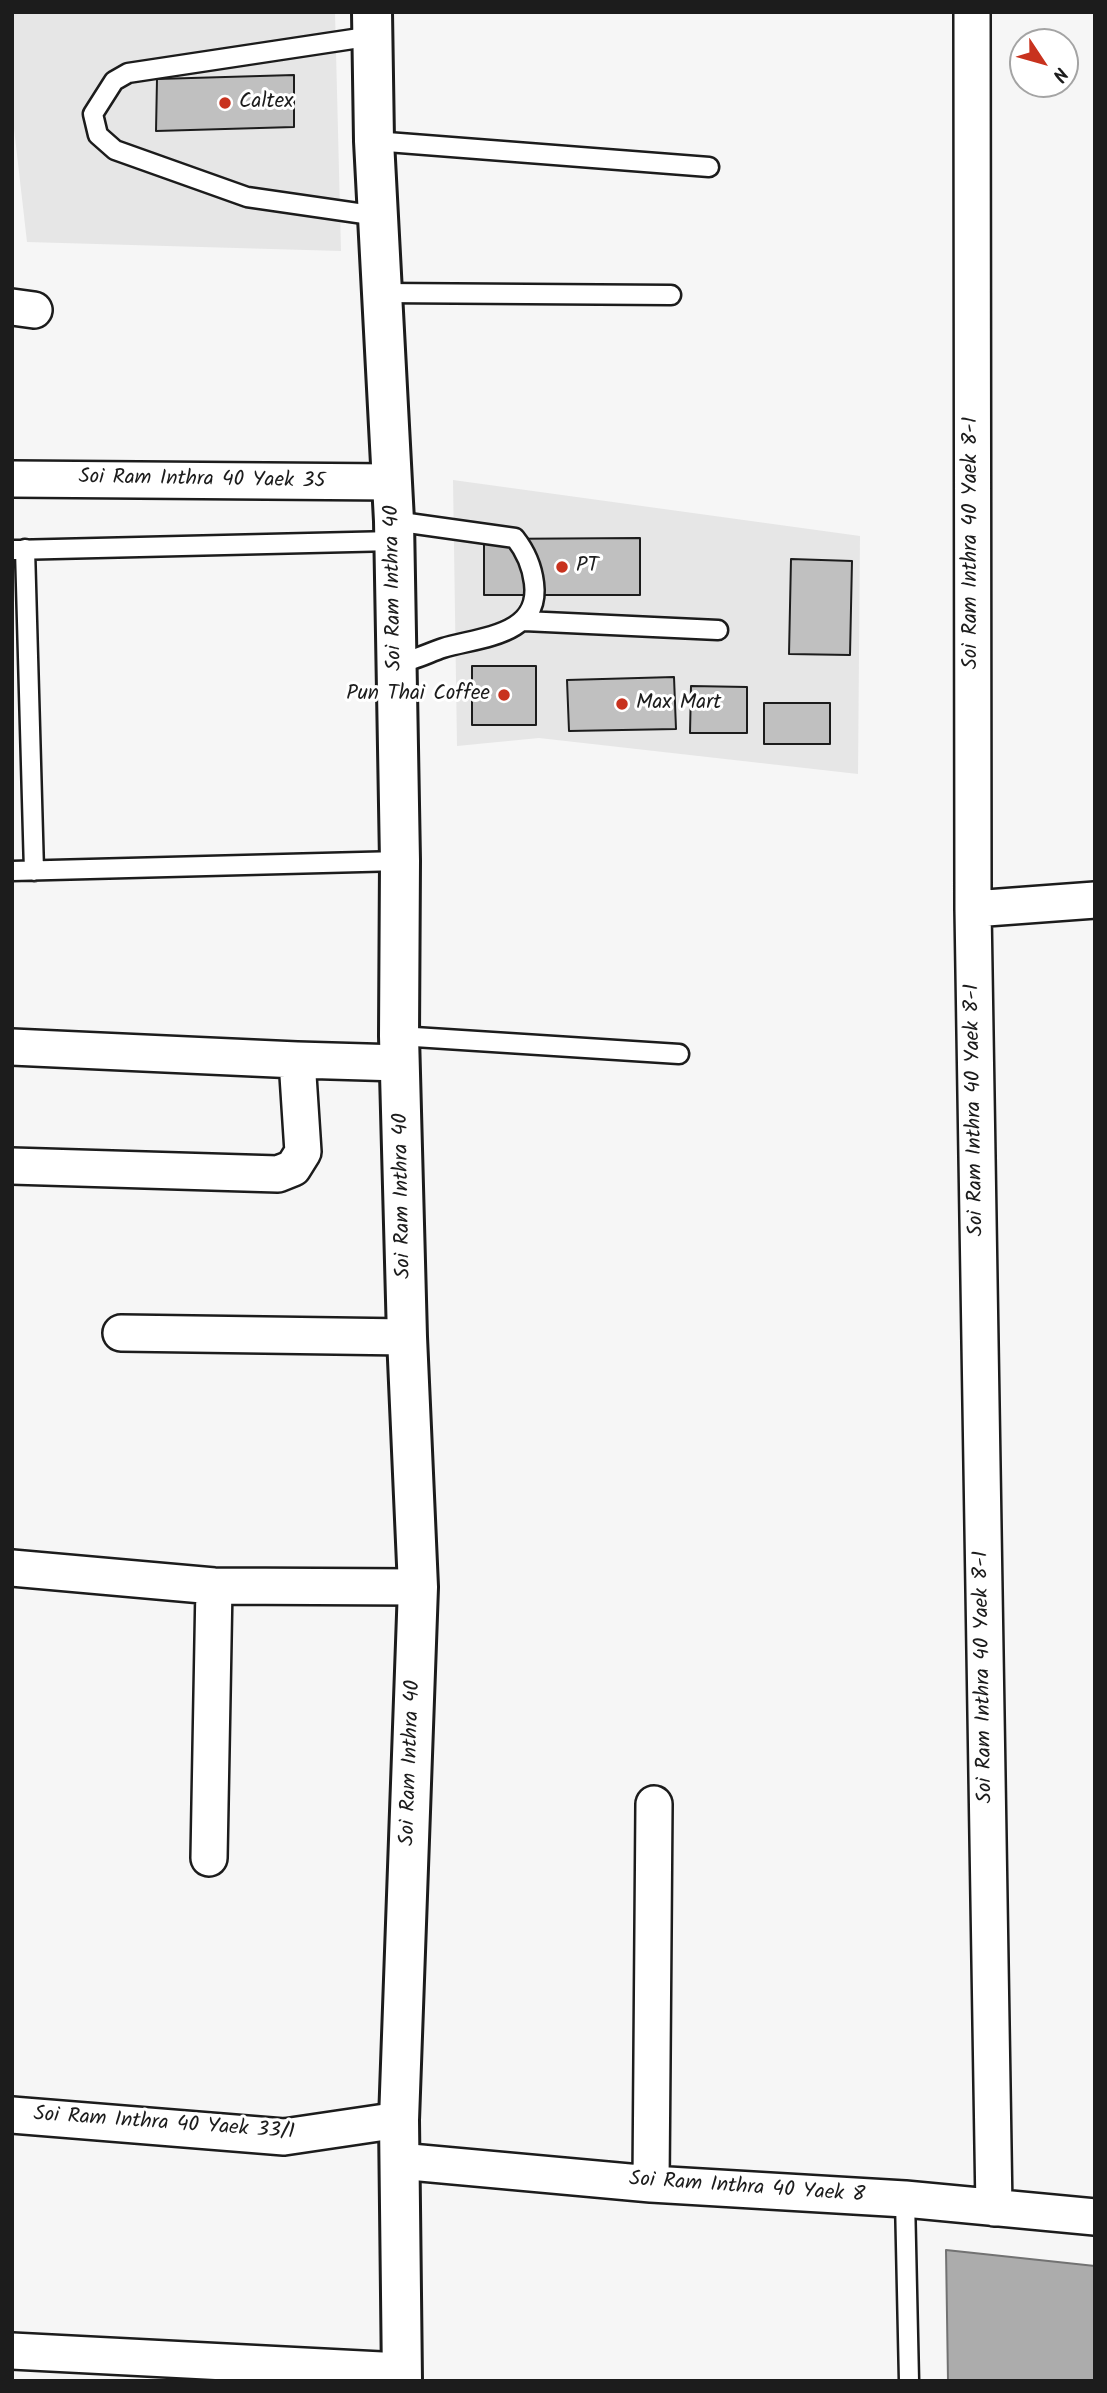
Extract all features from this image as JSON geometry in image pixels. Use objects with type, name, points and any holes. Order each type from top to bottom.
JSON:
[{"type":"street","name":"Soi Ram Inthra 40 Yaek 8-1","points":[[972,12],[973,909],[994,2208]]},
{"type":"street","name":"Soi Ram Inthra 40","points":[[372,24],[374,141],[394,531],[400,861],[399,1049],[407,1337],[418,1587],[399,2120],[401,2376]]},
{"type":"street","name":"Soi Ram Inthra 40 Yaek 35","points":[[12,479],[392,482]]},
{"type":"street","points":[[973,909],[1095,900]]},
{"type":"street","points":[[12,1047],[298,1060],[399,1049]]},
{"type":"street","points":[[12,1166],[278,1174],[293,1168],[303,1152],[298,1060]]},
{"type":"street","points":[[121,1333],[407,1337]]},
{"type":"street","points":[[12,1568],[214,1586],[418,1587]]},
{"type":"street","points":[[209,1858],[214,1586]]},
{"type":"street","points":[[651,2184],[654,1804]]},
{"type":"street","name":"Soi Ram Inthra 40 Yaek 33/1","points":[[12,2115],[284,2137],[399,2120]]},
{"type":"street","name":"Soi Ram Inthra 40 Yaek 8","points":[[399,2161],[651,2184],[905,2199],[1095,2217]]},
{"type":"street","points":[[12,2351],[401,2376]]},
{"type":"lane","points":[[372,24],[128,73],[114,81],[93,114],[97,135],[115,150],[247,197],[378,216]]},
{"type":"lane","points":[[374,141],[709,167]]},
{"type":"lane","points":[[382,293],[671,295]]},
{"type":"lane","points":[[34,871],[19,549],[394,531],[515,538],[524,549],[533,573],[536,596],[524,621]]},
{"type":"lane","points":[[396,661],[407,662],[443,648],[502,634],[524,621],[718,630]]},
{"type":"lane","points":[[12,871],[400,861]]},
{"type":"lane","points":[[399,1049],[679,1054]]},
{"type":"lane","points":[[905,2199],[909,2381]]},
{"type":"shaded area","points":[[12,12],[335,12],[341,251],[27,242],[12,111]]},
{"type":"shaded area","points":[[453,480],[860,536],[858,774],[539,738],[457,746]]},
{"type":"shaded area","points":[[946,2250],[1095,2266],[1095,2381],[948,2381]]},
{"type":"building","name":"Caltex","points":[[294,75],[294,127],[156,131],[157,79]]},
{"type":"building","name":"PT","points":[[640,538],[640,595],[484,595],[484,539]]},
{"type":"building","points":[[791,559],[852,561],[850,655],[789,654]]},
{"type":"building","name":"Pun Thai Coffee","points":[[472,666],[536,666],[536,725],[472,725]]},
{"type":"building","name":"Max Mart","points":[[674,677],[676,729],[569,731],[567,680]]},
{"type":"building","points":[[691,686],[747,687],[747,733],[690,733]]},
{"type":"building","points":[[764,703],[830,703],[830,744],[764,744]]},
{"type":"place","name":"Caltex","points":[[225,103]]},
{"type":"place","name":"PT","points":[[562,567]]},
{"type":"place","name":"Pun Thai Coffee","points":[[504,695]]},
{"type":"place","name":"Max Mart","points":[[622,704]]}]
